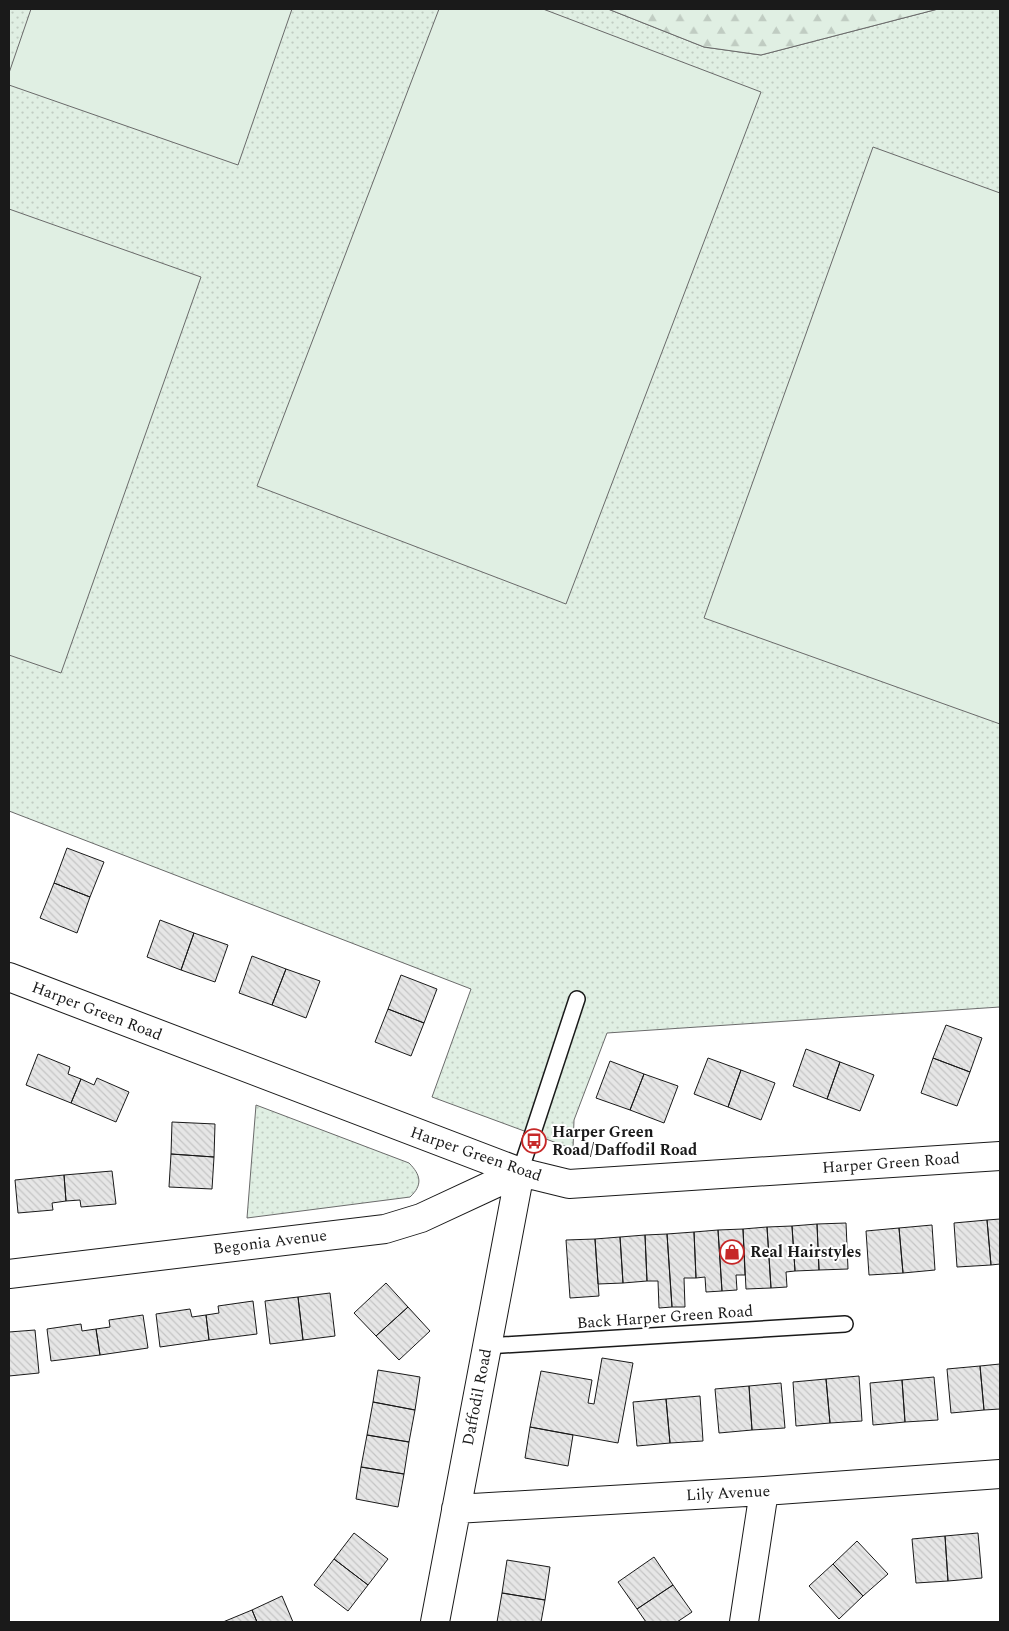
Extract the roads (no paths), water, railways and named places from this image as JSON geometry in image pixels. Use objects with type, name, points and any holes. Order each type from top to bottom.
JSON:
[{"type":"street","name":"Harper Green Road","points":[[9,977],[520,1172],[569,1184],[1000,1156]]},
{"type":"street","name":"Begonia Avenue","points":[[9,1274],[385,1229],[421,1218],[520,1172]]},
{"type":"street","name":"Daffodil Road","points":[[435,1622],[520,1172]]},
{"type":"street","name":"Lily Avenue","points":[[456,1508],[764,1491],[1000,1474]]},
{"type":"street","points":[[744,1622],[764,1491]]},
{"type":"lane","points":[[520,1172],[577,999]]},
{"type":"lane","name":"Back Harper Green Road","points":[[487,1346],[845,1324]]},
{"type":"place","name":"Harper Green Road/Daffodil Road","points":[[534,1141]]},
{"type":"place","name":"Real Hairstyles","points":[[732,1252]]}]
